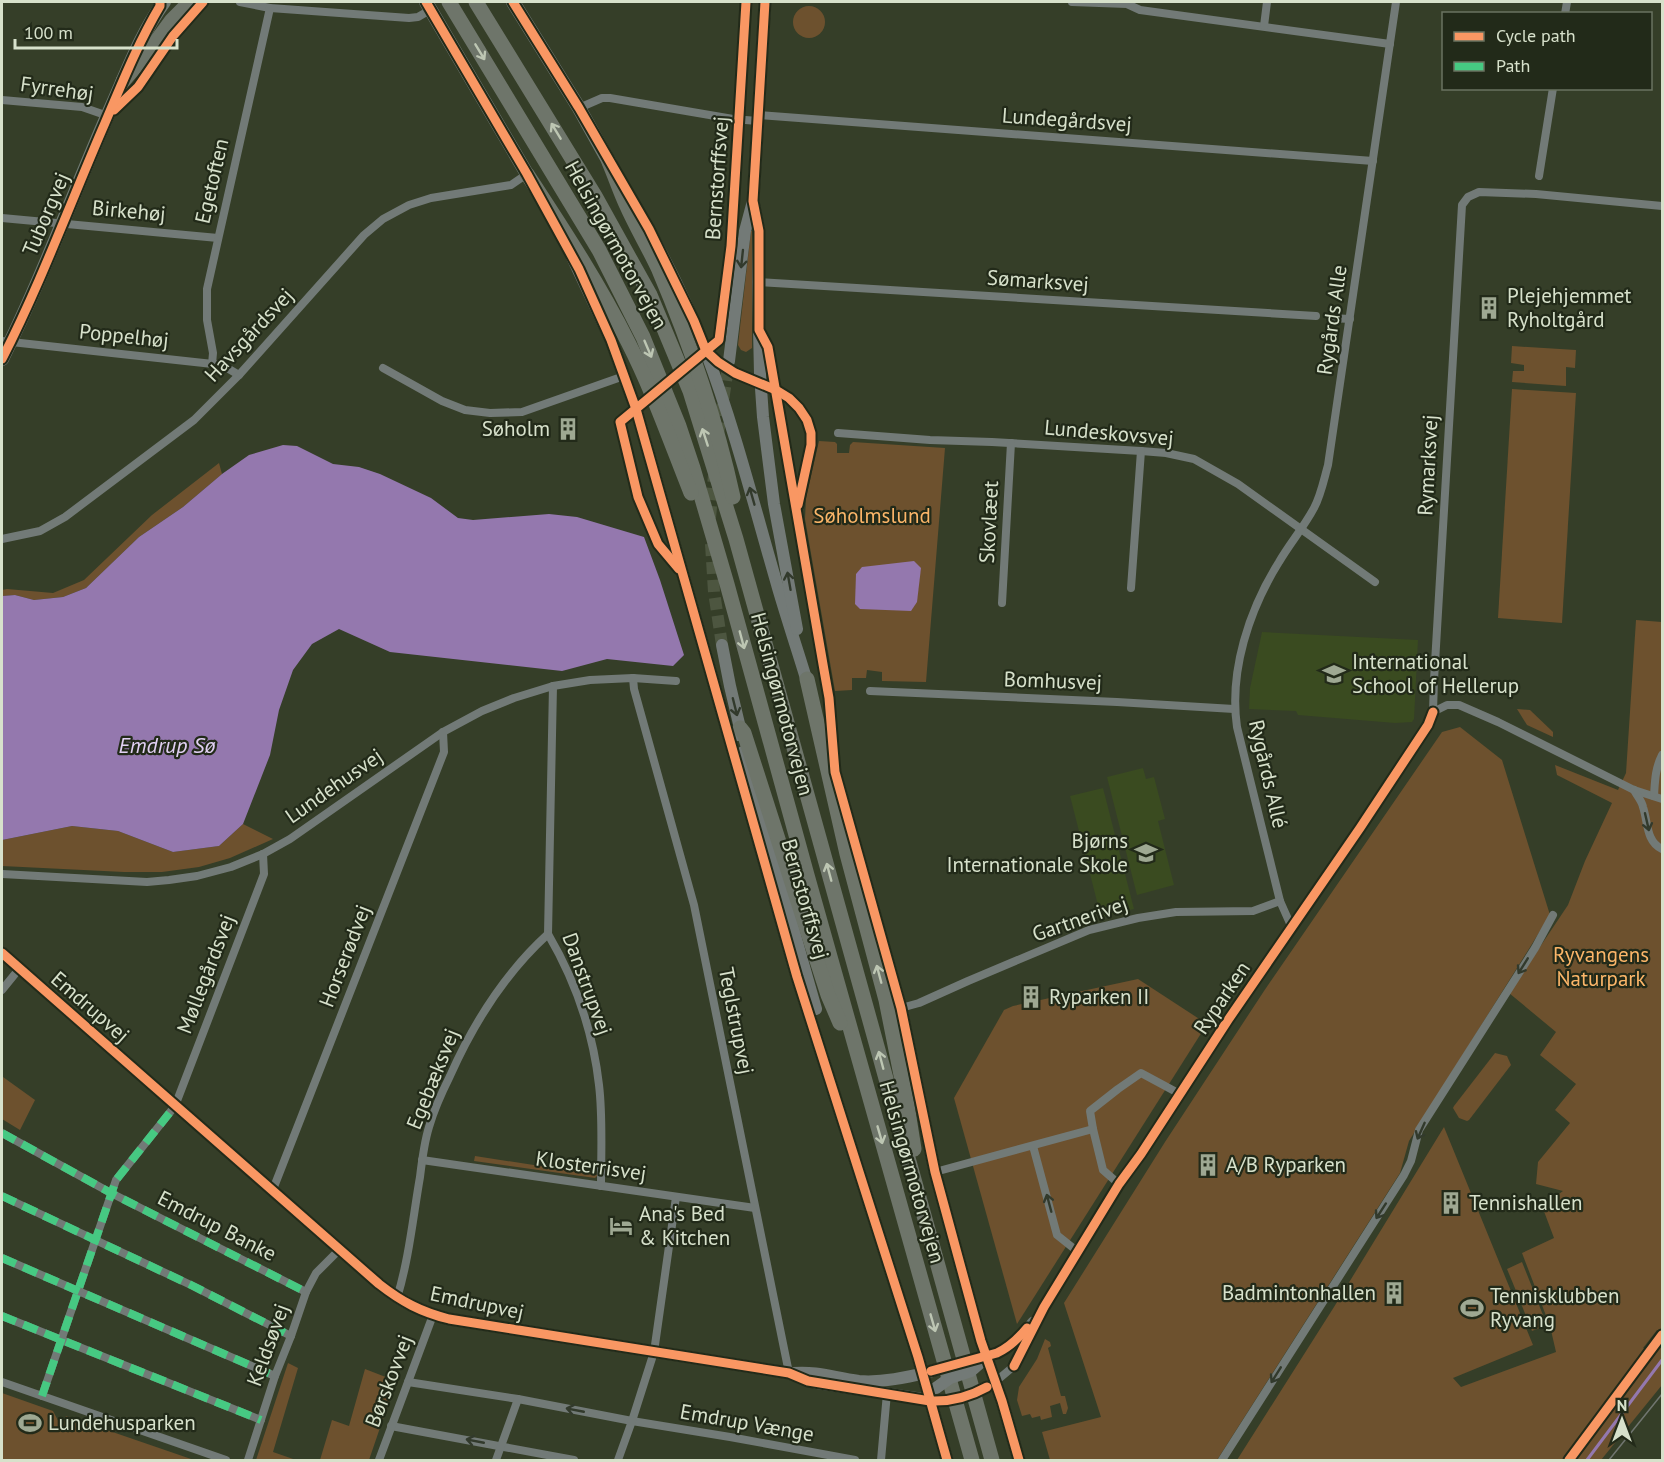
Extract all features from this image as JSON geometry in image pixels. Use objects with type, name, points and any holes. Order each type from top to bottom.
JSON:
[{"type":"highway","points":[[123,81],[172,20],[190,2]]},
{"type":"highway","name":"Helsingørmotorvejen","points":[[449,2],[599,250],[643,337],[682,437],[727,584],[971,1459]]},
{"type":"highway","name":"Helsingørmotorvejen","points":[[476,2],[595,196],[650,295],[690,391],[757,614],[992,1461]]},
{"type":"highway","points":[[609,162],[625,203],[658,269],[712,416],[725,460],[757,614]]},
{"type":"highway","points":[[527,174],[585,264],[650,388],[727,584]]},
{"type":"highway","points":[[807,680],[847,854],[894,1036],[924,1217]]},
{"type":"highway","points":[[740,728],[744,733],[828,995],[864,1079]]},
{"type":"main road","points":[[513,2],[579,108],[609,162]]},
{"type":"main road","name":"Tuborgvej","points":[[2,359],[6,342],[62,223],[158,3]]},
{"type":"main road","points":[[428,6],[527,174]]},
{"type":"street","points":[[240,2],[270,8],[409,18],[418,17],[428,6]]},
{"type":"street","name":"Bernstorffsvej","points":[[729,361],[745,231],[753,201],[765,2]]},
{"type":"street","points":[[1072,2],[1127,3],[1140,10],[1390,44]]},
{"type":"street","points":[[1264,26],[1267,2]]},
{"type":"street","name":"Rygårds Alle","points":[[1249,626],[1278,562],[1314,508],[1328,465],[1396,2]]},
{"type":"street","name":"Egetoften","points":[[212,364],[213,353],[206,305],[207,289],[270,8]]},
{"type":"street","points":[[1539,176],[1553,90]]},
{"type":"street","name":"Lundegårdsvej","points":[[579,108],[602,98],[610,98],[733,119],[758,118],[1373,161]]},
{"type":"street","name":"Fyrrehøj","points":[[2,100],[82,107],[108,116]]},
{"type":"street","points":[[609,162],[650,229],[694,321],[736,440],[779,591],[840,787],[901,1008],[934,1172],[982,1359],[1019,1461]]},
{"type":"street","points":[[527,174],[583,278],[611,340],[624,376],[647,448],[797,977],[927,1372],[947,1461]]},
{"type":"street","name":"Havsgårdsvej","points":[[2,539],[40,531],[65,517],[194,420],[239,375],[364,235],[383,219],[409,205],[431,198],[511,184],[527,174]]},
{"type":"street","name":"Rymarksvej","points":[[1433,712],[1462,205],[1468,197],[1479,192],[1536,194],[1662,206]]},
{"type":"street","name":"Bernstorffsvej","points":[[753,201],[759,231],[760,375],[768,461],[807,680]]},
{"type":"street","name":"Birkehøj","points":[[2,218],[218,238]]},
{"type":"street","name":"Sømarksvej","points":[[758,282],[1316,316]]},
{"type":"street","points":[[1330,318],[1350,319]]},
{"type":"street","name":"Poppelhøj","points":[[6,342],[212,364],[226,367],[239,375]]},
{"type":"street","points":[[383,368],[442,401],[465,410],[490,413],[522,411],[624,376]]},
{"type":"street","name":"Lundeskovsvej","points":[[838,433],[1141,451],[1194,459],[1238,484],[1375,582]]},
{"type":"street","name":"Skovlæet","points":[[1002,603],[1011,443]]},
{"type":"street","points":[[1131,588],[1141,451]]},
{"type":"street","name":"Rygårds Allé","points":[[1249,626],[1240,661],[1234,709],[1280,901],[1292,928]]},
{"type":"street","name":"Bernstorffsvej","points":[[722,645],[740,728],[738,734],[857,1164]]},
{"type":"street","name":"Lundehusvej","points":[[2,874],[147,882],[197,876],[231,867],[263,854],[290,839],[443,732],[482,711],[553,686],[590,680],[633,678],[676,681]]},
{"type":"street","name":"Teglstrupvej","points":[[633,678],[634,689],[694,905],[789,1373]]},
{"type":"street","name":"Danstrupvej","points":[[553,686],[548,934],[562,957],[590,1034],[599,1085],[602,1186]]},
{"type":"street","name":"Bomhusvej","points":[[870,692],[1234,709]]},
{"type":"street","points":[[1433,712],[1447,705],[1459,705],[1634,790],[1658,798],[1655,775],[1662,755]]},
{"type":"street","name":"Ryparken","points":[[991,1384],[1014,1366],[1044,1307],[1119,1184],[1428,724],[1433,712]]},
{"type":"street","name":"Horserødvej","points":[[272,1192],[444,752],[443,732]]},
{"type":"street","points":[[1634,790],[1643,805],[1651,840],[1662,849]]},
{"type":"street","name":"Møllegårdsvej","points":[[175,1106],[264,874],[263,854]]},
{"type":"street","name":"Gartnerivej","points":[[901,1008],[919,1003],[1089,930],[1138,918],[1176,912],[1253,911],[1280,901]]},
{"type":"street","points":[[1222,1461],[1404,1175],[1411,1161],[1419,1130],[1535,948],[1552,915]]},
{"type":"street","name":"Egebæksvej","points":[[397,1298],[405,1272],[429,1126],[445,1085],[479,1016],[504,981],[548,934]]},
{"type":"street","name":"Emdrupvej","points":[[2,953],[339,1250],[397,1298],[415,1308],[460,1321],[789,1373],[809,1372],[862,1381],[896,1378],[982,1359]]},
{"type":"street","points":[[2,990],[20,969]]},
{"type":"street","points":[[1119,1184],[1103,1170],[1090,1112],[1141,1073],[1180,1094]]},
{"type":"street","points":[[42,1396],[116,1180],[175,1106]]},
{"type":"street","points":[[934,1172],[1093,1129]]},
{"type":"street","name":"Emdrup Banke","points":[[2,1133],[111,1193],[306,1292]]},
{"type":"street","points":[[1033,1146],[1057,1235],[1077,1251]]},
{"type":"street","name":"Klosterrisvej","points":[[422,1160],[755,1208]]},
{"type":"street","points":[[2,1196],[194,1286],[291,1336]]},
{"type":"street","points":[[618,1461],[654,1352],[676,1197]]},
{"type":"street","name":"Keldsøvej","points":[[248,1461],[275,1376],[306,1292],[316,1273],[339,1250]]},
{"type":"street","points":[[2,1258],[275,1376]]},
{"type":"street","name":"Ryparken","points":[[982,1359],[1006,1349],[1015,1342],[1044,1307]]},
{"type":"street","name":"Børskovvej","points":[[379,1461],[433,1315]]},
{"type":"street","points":[[2,1316],[261,1420]]},
{"type":"street","points":[[935,1401],[936,1388],[950,1378],[971,1371],[982,1359]]},
{"type":"street","name":"Emdrupvej","points":[[789,1373],[808,1381],[935,1401],[961,1398],[991,1384]]},
{"type":"street","points":[[881,1461],[887,1393],[896,1378]]},
{"type":"street","points":[[2,1382],[226,1461]]},
{"type":"street","name":"Emdrup Vænge","points":[[408,1382],[518,1399],[855,1461]]},
{"type":"street","points":[[495,1461],[518,1399]]},
{"type":"street","points":[[391,1426],[574,1461]]},
{"type":"shaded area","name":"International School of Hellerup","points":[[1262,632],[1418,640],[1414,719],[1412,722],[1395,723],[1298,715],[1296,711],[1249,709],[1250,688]]},
{"type":"shaded area","name":"Bjørns Internationale Skole","points":[[1143,768],[1146,779],[1154,777],[1165,819],[1158,821],[1174,885],[1137,895],[1107,777]]},
{"type":"shaded area","points":[[1103,788],[1134,909],[1101,917],[1070,796]]},
{"type":"green space","points":[[809,6],[820,11],[825,22],[820,33],[809,38],[798,33],[793,22],[798,11]]},
{"type":"green space","points":[[751,231],[752,348],[746,352],[738,345]]},
{"type":"green space","points":[[1512,346],[1576,350],[1575,368],[1566,367],[1566,386],[1512,382],[1513,371],[1524,371],[1524,365],[1511,363]]},
{"type":"green space","points":[[1512,389],[1576,393],[1562,623],[1498,618]]},
{"type":"green space","name":"Søholmslund","points":[[819,441],[835,442],[837,453],[849,453],[853,442],[945,448],[926,682],[882,681],[882,672],[867,670],[866,678],[852,678],[852,690],[835,691],[805,519],[806,498]]},
{"type":"green space","points":[[219,463],[222,474],[183,507],[139,537],[86,588],[63,597],[34,600],[15,595],[2,596],[2,590],[7,589],[53,593],[84,580],[152,515]]},
{"type":"green space","name":"Ryvangens Naturpark","points":[[1636,620],[1662,622],[1662,1328],[1660,1332],[1657,1330],[1643,1348],[1647,1350],[1562,1460],[1237,1460],[1444,1127],[1533,1345],[1453,1378],[1461,1387],[1556,1352],[1550,1326],[1522,1253],[1554,1238],[1542,1206],[1563,1191],[1536,1184],[1538,1162],[1570,1123],[1555,1110],[1576,1084],[1540,1055],[1556,1032],[1509,993],[1568,905],[1585,861],[1612,803],[1557,775],[1555,765],[1618,790],[1626,773]]},
{"type":"green space","points":[[1517,709],[1530,710],[1553,732],[1553,737],[1527,725]]},
{"type":"green space","points":[[1460,727],[1502,760],[1550,915],[1409,1141],[1400,1173],[1217,1460],[1050,1460],[1042,1432],[1101,1417],[1064,1303],[1165,1142],[1264,991],[1442,732]]},
{"type":"green space","points":[[243,824],[273,839],[230,858],[199,867],[162,872],[124,872],[2,866],[2,840],[72,826],[118,831],[173,852],[219,846]]},
{"type":"green space","points":[[1138,979],[1207,1024],[1017,1324],[954,1098],[1004,1010],[1013,1006]]},
{"type":"green space","points":[[1495,1053],[1507,1056],[1511,1065],[1469,1120],[1459,1118],[1454,1106]]},
{"type":"green space","points":[[3,1077],[35,1100],[20,1130],[2,1119]]},
{"type":"green space","points":[[475,1156],[598,1175],[595,1178],[474,1161]]},
{"type":"green space","points":[[1522,1262],[1534,1292],[1519,1298],[1507,1269]]},
{"type":"green space","points":[[1535,1295],[1547,1325],[1532,1331],[1520,1301]]},
{"type":"green space","points":[[1045,1339],[1050,1342],[1051,1346],[1048,1348],[1061,1396],[1065,1396],[1068,1408],[1066,1414],[1063,1414],[1060,1403],[1050,1406],[1052,1417],[1041,1420],[1040,1416],[1032,1418],[1030,1414],[1022,1416],[1017,1400],[1019,1387],[1037,1359]]},
{"type":"green space","points":[[1662,1343],[1662,1385],[1601,1460],[1574,1460]]},
{"type":"green space","points":[[288,1363],[298,1368],[273,1452],[296,1460],[256,1460]]},
{"type":"green space","points":[[365,1369],[396,1381],[369,1460],[320,1460],[332,1420],[349,1426]]},
{"type":"green space","name":"Lundehusparken","points":[[2,1393],[53,1411],[62,1428],[66,1416],[194,1460],[2,1460]]},
{"type":"water","name":"Emdrup Sø","points":[[283,445],[297,446],[333,464],[359,467],[380,474],[431,498],[458,518],[473,520],[549,514],[577,517],[644,537],[684,655],[673,666],[607,659],[562,671],[390,652],[339,629],[312,644],[293,670],[279,710],[270,755],[243,824],[219,846],[173,852],[118,831],[72,826],[2,840],[2,596],[15,595],[34,600],[63,597],[86,588],[139,537],[183,507],[222,474],[249,455]]},
{"type":"water","points":[[914,561],[921,568],[917,602],[911,611],[860,609],[855,604],[856,574],[862,567]]},
{"type":"waterway","points":[[1587,1460],[1662,1360]]},
{"type":"tunnel","points":[[718,434],[729,361]]},
{"type":"tunnel","points":[[710,518],[714,475]]},
{"type":"tunnel","points":[[711,544],[714,592],[722,645]]},
{"type":"tram line","points":[[1609,1460],[1662,1394]]},
{"type":"marked path","points":[[42,1396],[116,1180],[175,1106]]},
{"type":"marked path","points":[[2,1133],[111,1193],[306,1292]]},
{"type":"marked path","points":[[2,1196],[193,1286],[291,1336]]},
{"type":"marked path","points":[[2,1258],[275,1376]]},
{"type":"marked path","points":[[2,1316],[261,1420]]},
{"type":"cycle path","points":[[2,359],[43,271],[124,78],[160,2]]},
{"type":"cycle path","points":[[114,110],[138,87],[173,36],[203,2]]},
{"type":"cycle path","points":[[426,2],[527,174],[579,269],[611,340],[636,409],[797,977],[918,1357],[947,1460]]},
{"type":"cycle path","points":[[513,2],[579,108],[649,229],[694,321],[706,351],[735,373],[789,398],[807,420],[811,433],[811,445],[798,505]]},
{"type":"cycle path","points":[[679,569],[658,544],[638,497],[620,422],[719,340],[731,246],[746,2]]},
{"type":"cycle path","points":[[765,2],[753,201],[759,231],[759,330],[768,347],[829,698],[835,772],[901,1008],[935,1172],[981,1341],[1019,1460]]},
{"type":"cycle path","points":[[1014,1366],[1044,1307],[1119,1184],[1360,828],[1428,725],[1433,712]]},
{"type":"cycle path","points":[[2,953],[379,1284],[421,1310],[449,1319],[789,1373],[808,1381],[930,1401],[960,1398],[987,1387]]},
{"type":"cycle path","points":[[931,1371],[997,1353],[1014,1342],[1027,1328]]},
{"type":"cycle path","points":[[1569,1460],[1662,1335]]},
{"type":"place","name":"Plejehjemmet Ryholtgård","points":[[1489,308]]},
{"type":"place","name":"Søholm","points":[[568,429]]},
{"type":"place","name":"International School of Hellerup","points":[[1334,674]]},
{"type":"place","name":"Bjørns Internationale Skole","points":[[1146,853]]},
{"type":"place","name":"Ryparken II","points":[[1031,997]]},
{"type":"place","name":"A/B Ryparken","points":[[1208,1165]]},
{"type":"place","name":"Tennishallen","points":[[1451,1203]]},
{"type":"place","name":"Ana's Bed & Kitchen","points":[[621,1226]]},
{"type":"place","name":"Badmintonhallen","points":[[1394,1293]]},
{"type":"place","name":"Tennisklubben Ryvang","points":[[1472,1308]]},
{"type":"place","name":"Lundehusparken","points":[[30,1423]]}]
